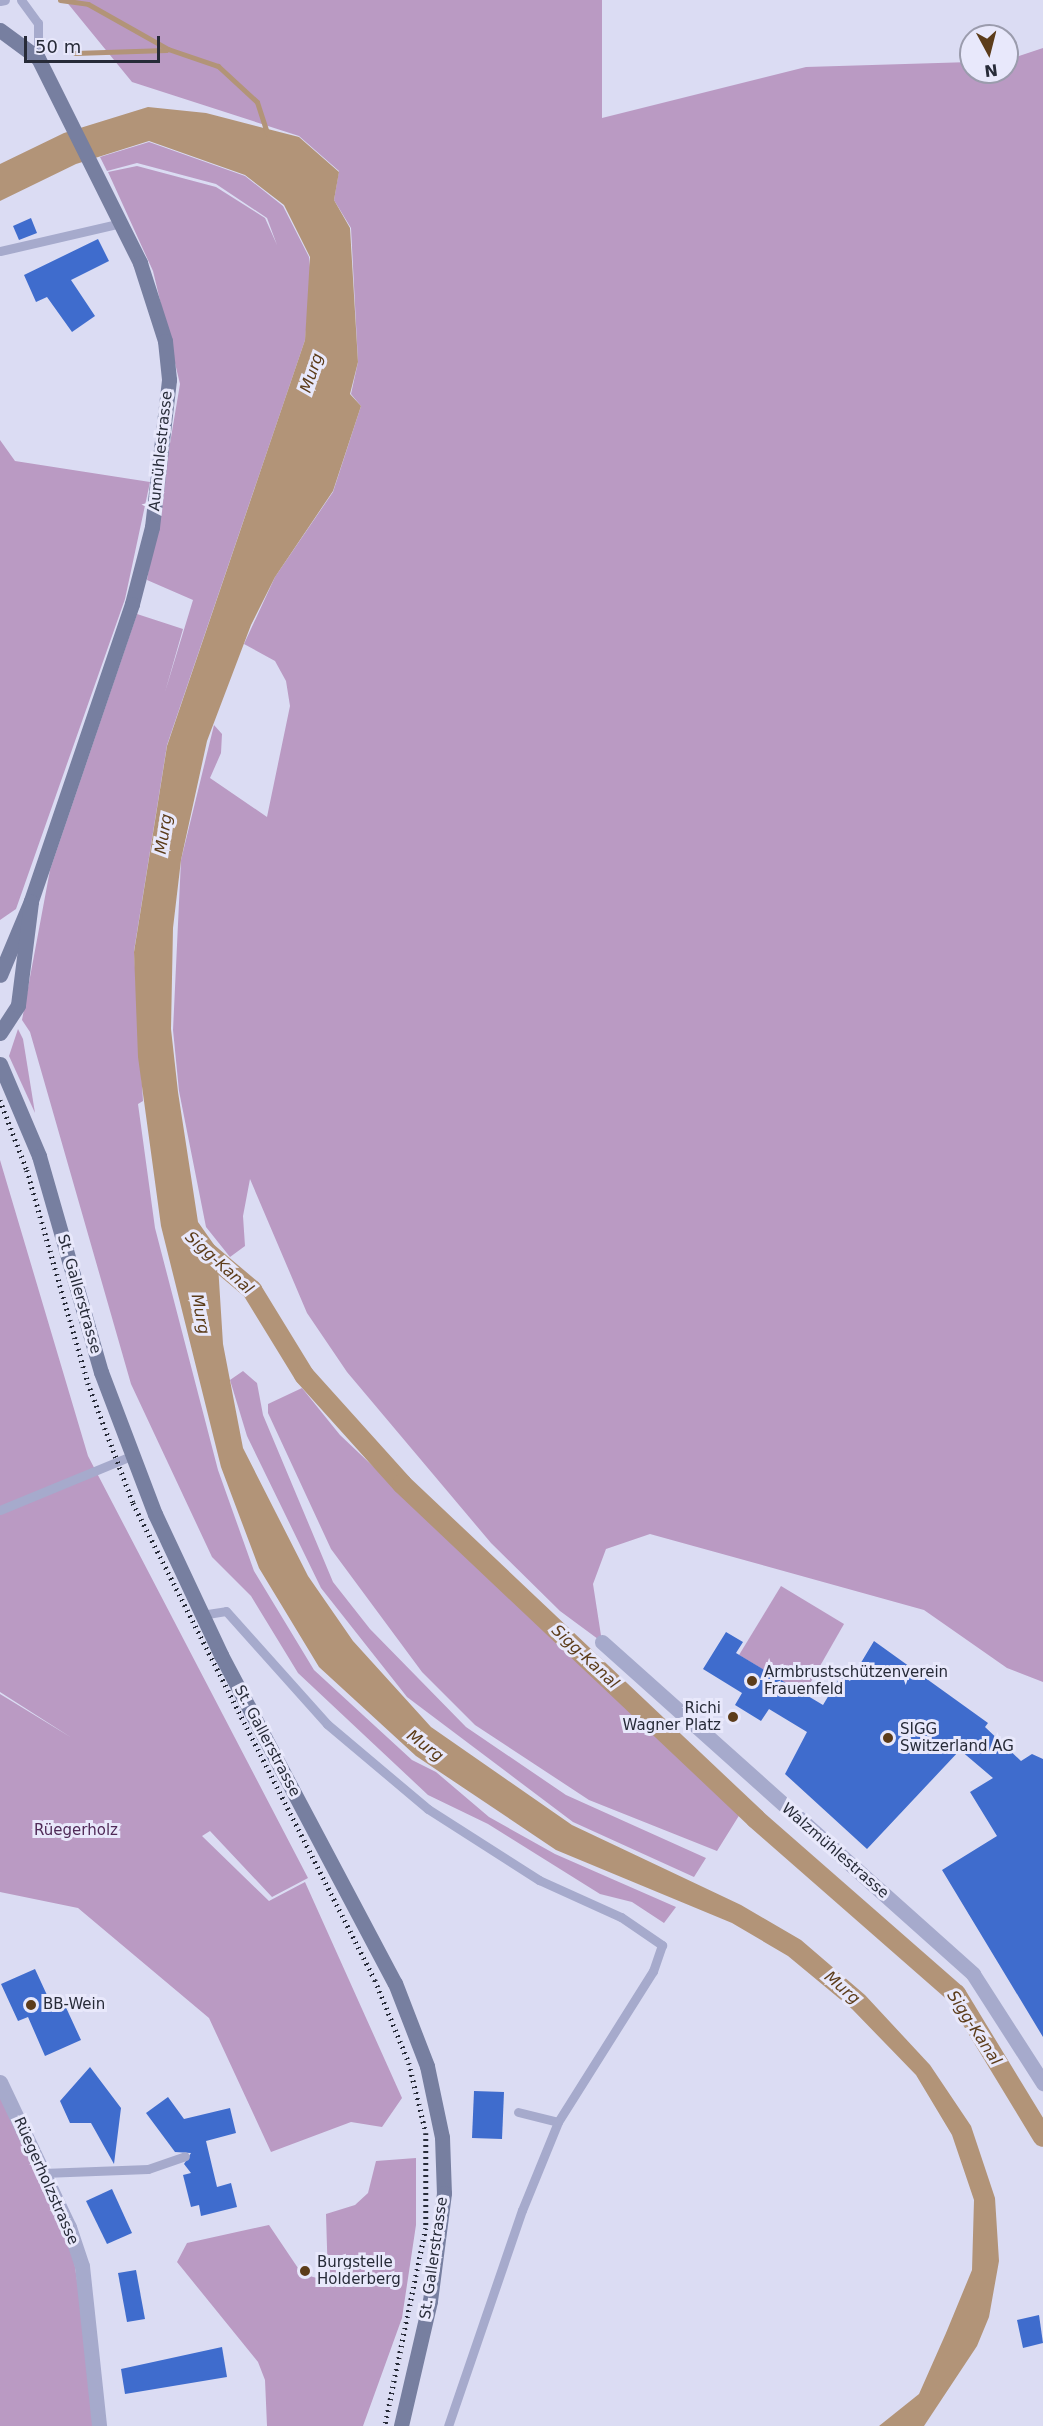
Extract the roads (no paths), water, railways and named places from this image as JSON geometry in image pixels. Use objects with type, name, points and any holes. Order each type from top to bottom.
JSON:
[{"type":"main road","name":"Aumühlestrasse","points":[[0,30],[38,58],[104,187],[144,274],[165,341],[169,380],[163,454],[132,604],[31,902],[0,975]]},
{"type":"main road","name":"Aumühlestrasse","points":[[0,1033],[18,1005],[31,902]]},
{"type":"main road","name":"St. Gallerstrasse","points":[[0,1064],[39,1156],[131,1456],[201,1615],[395,1983],[434,2088],[443,2146],[442,2226],[401,2426]]},
{"type":"street","name":"Walzmühlestrasse","points":[[602,1642],[966,1967],[1043,2083]]},
{"type":"street","name":"Rüegerholzstrasse","points":[[0,2082],[82,2266],[99,2426]]},
{"type":"lane","points":[[0,1],[5,0]]},
{"type":"lane","points":[[21,0],[38,23],[38,58]]},
{"type":"lane","points":[[0,251],[121,223]]},
{"type":"lane","points":[[0,1510],[131,1456]]},
{"type":"lane","points":[[201,1615],[226,1611],[327,1724],[428,1809],[539,1880],[621,1917],[662,1945],[653,1971],[558,2122],[522,2210],[448,2426]]},
{"type":"lane","points":[[518,2112],[558,2122]]},
{"type":"lane","points":[[42,2173],[148,2169],[185,2156]]},
{"type":"water","name":"Murg","points":[[148,107],[206,113],[299,137],[339,172],[334,200],[350,228],[358,362],[350,394],[361,406],[333,491],[275,577],[251,625],[207,741],[181,860],[173,928],[171,1029],[178,1092],[198,1222],[217,1249],[223,1344],[243,1448],[308,1576],[353,1641],[431,1727],[572,1825],[741,1905],[801,1940],[865,1995],[930,2065],[971,2126],[995,2198],[999,2261],[989,2317],[977,2346],[924,2426],[879,2426],[919,2394],[946,2333],[972,2270],[974,2200],[952,2135],[916,2075],[852,2009],[788,1956],[732,1923],[556,1850],[416,1756],[319,1667],[259,1568],[221,1467],[161,1226],[138,1057],[134,952],[167,746],[305,340],[310,257],[284,205],[245,175],[149,141],[76,164],[0,201],[0,164],[64,133]]},
{"type":"waterway","points":[[60,0],[88,4],[168,49],[218,66],[257,102],[267,133]]},
{"type":"waterway","points":[[75,53],[166,50]]},
{"type":"waterway","name":"Sigg-Kanal","points":[[201,1247],[252,1290],[304,1375],[402,1484],[756,1819],[956,1994],[1043,2137]]},
{"type":"railway","points":[[0,1100],[27,1170],[88,1383],[133,1503],[375,1980],[409,2063],[426,2133],[426,2228],[385,2426]]},
{"type":"place","name":"Armbrustschützenverein Frauenfeld","points":[[752,1681]]},
{"type":"place","name":"Richi Wagner Platz","points":[[733,1717]]},
{"type":"place","name":"SIGG Switzerland AG","points":[[888,1738]]},
{"type":"place","name":"BB-Wein","points":[[31,2005]]},
{"type":"place","name":"Burgstelle Holderberg","points":[[305,2271]]},
{"type":"park label","name":"Rüegerholz","points":[[76,1831]]}]
